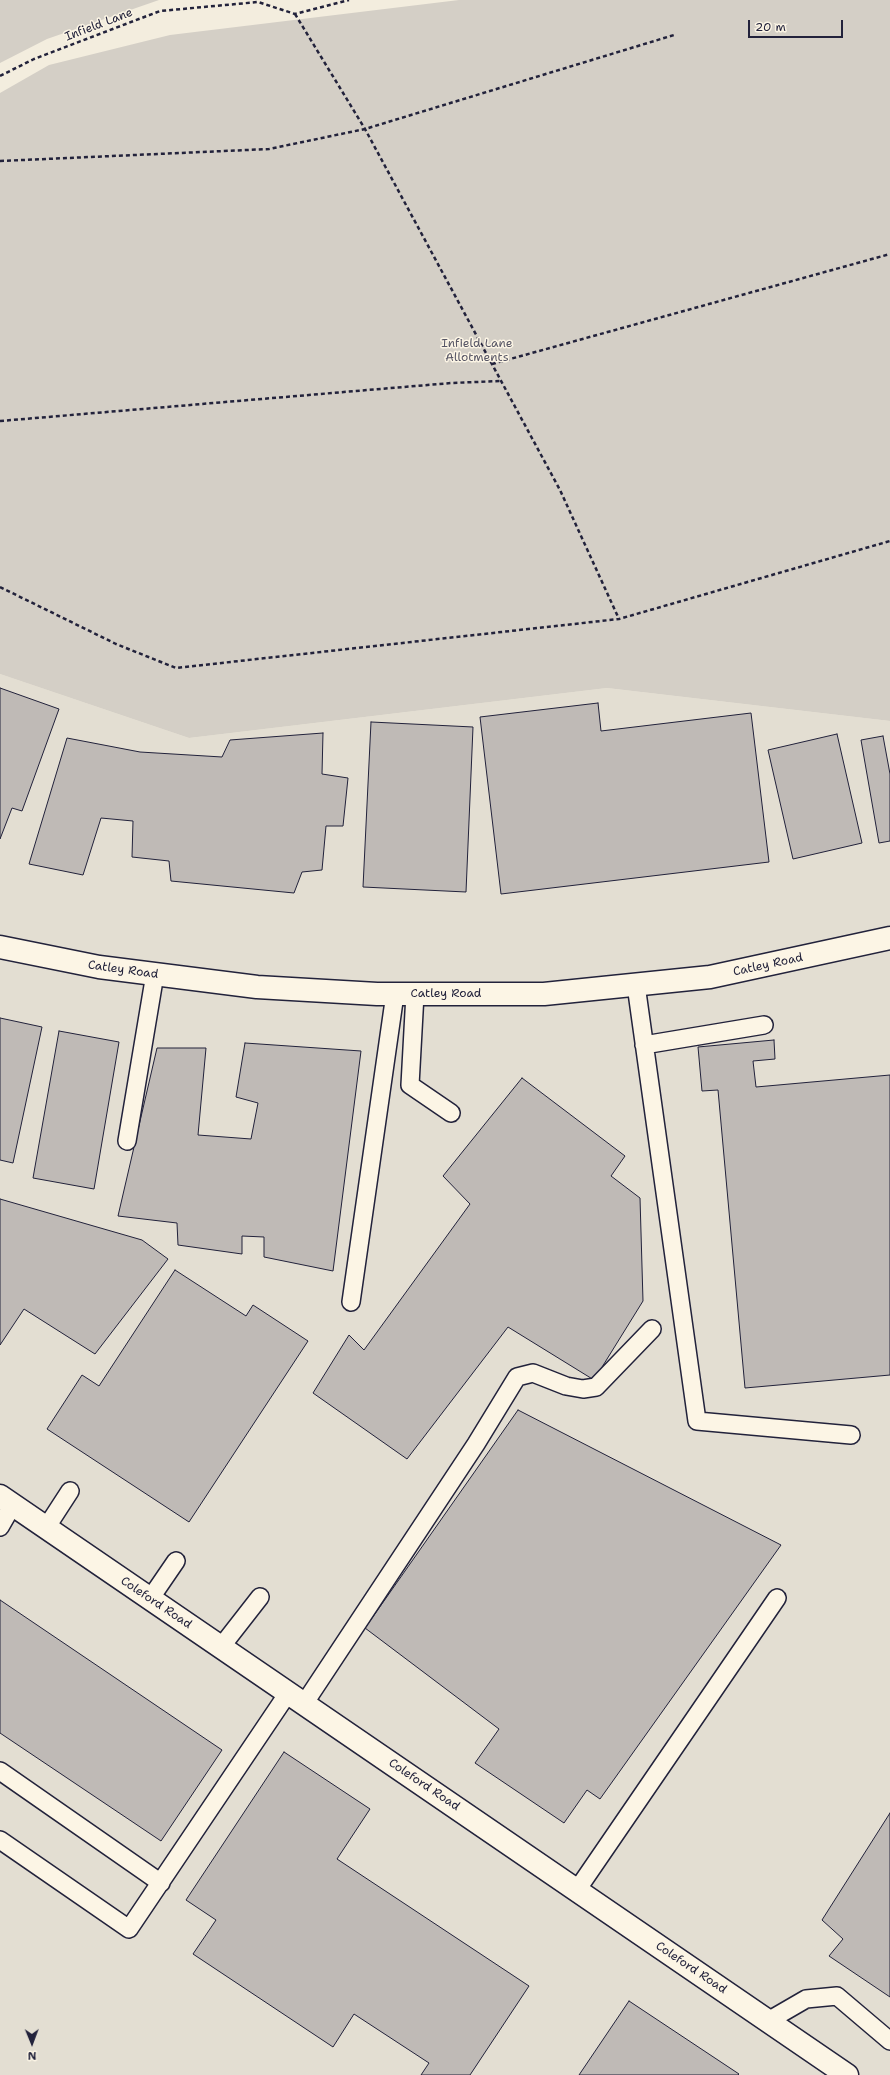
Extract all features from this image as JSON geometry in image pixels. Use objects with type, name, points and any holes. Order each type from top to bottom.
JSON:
[{"type":"street","name":"Catley Road","points":[[0,948],[99,967],[257,987],[405,994],[544,994],[710,977],[890,938]]},
{"type":"street","name":"Coleford Road","points":[[6,1501],[847,2075]]},
{"type":"lane","points":[[127,1141],[155,974]]},
{"type":"lane","points":[[636,985],[697,1421],[851,1435]]},
{"type":"lane","points":[[405,994],[410,1085],[451,1113]]},
{"type":"lane","points":[[351,1302],[405,994]]},
{"type":"lane","points":[[644,1044],[764,1025]]},
{"type":"lane","points":[[0,1840],[128,1929],[296,1698],[472,1451],[517,1377],[534,1373],[566,1386],[583,1389],[596,1388],[652,1329]]},
{"type":"lane","points":[[46,1528],[70,1491]]},
{"type":"lane","points":[[0,1527],[6,1501]]},
{"type":"lane","points":[[150,1599],[176,1561]]},
{"type":"lane","points":[[221,1647],[260,1597]]},
{"type":"lane","points":[[577,1890],[777,1598]]},
{"type":"lane","points":[[0,1771],[161,1882]]},
{"type":"lane","points":[[768,2021],[806,1999],[837,1996],[890,2041]]},
{"type":"path","points":[[349,0],[295,14],[365,129],[560,490],[619,619]]},
{"type":"path","name":"Infield Lane","points":[[0,76],[34,58],[160,11],[258,2],[295,14]]},
{"type":"path","points":[[0,160],[269,149],[365,129],[674,35]]},
{"type":"path","points":[[492,364],[890,254]]},
{"type":"path","points":[[0,421],[451,383],[501,381]]},
{"type":"path","points":[[0,587],[116,644],[176,668],[619,619],[890,542]]},
{"type":"shaded area","points":[[0,674],[189,738],[607,688],[890,721],[890,2075],[0,2075]]},
{"type":"green space","points":[[0,0],[159,0],[47,39],[0,63]]},
{"type":"green space","name":"Infield Lane Allotments","points":[[459,0],[890,0],[890,721],[607,688],[189,738],[0,674],[0,93],[49,65],[170,35]]},
{"type":"building","points":[[0,688],[59,709],[22,811],[12,808],[0,839]]},
{"type":"building","points":[[598,703],[601,731],[751,713],[769,862],[501,894],[480,717]]},
{"type":"building","points":[[371,722],[473,727],[466,892],[363,887]]},
{"type":"building","points":[[323,733],[322,774],[348,778],[343,826],[326,826],[322,870],[302,872],[294,893],[171,881],[169,861],[132,857],[133,821],[101,818],[83,875],[29,864],[67,738],[140,752],[222,757],[230,740]]},
{"type":"building","points":[[837,734],[862,843],[793,859],[768,750]]},
{"type":"building","points":[[883,736],[890,774],[890,841],[879,843],[861,740]]},
{"type":"building","points":[[0,1018],[42,1027],[13,1163],[0,1160]]},
{"type":"building","points":[[59,1031],[119,1042],[94,1189],[33,1178]]},
{"type":"building","points":[[774,1040],[775,1059],[753,1061],[756,1087],[890,1075],[890,1375],[745,1388],[718,1090],[702,1091],[698,1047]]},
{"type":"building","points":[[245,1043],[361,1051],[333,1271],[264,1257],[264,1237],[242,1236],[242,1254],[178,1245],[177,1223],[118,1216],[157,1048],[206,1048],[198,1135],[251,1139],[258,1103],[236,1097]]},
{"type":"building","points":[[522,1078],[625,1156],[611,1176],[640,1198],[643,1301],[594,1380],[508,1327],[407,1459],[313,1393],[349,1335],[364,1350],[470,1204],[443,1176]]},
{"type":"building","points":[[0,1199],[142,1240],[168,1259],[95,1354],[24,1309],[0,1345]]},
{"type":"building","points":[[175,1270],[246,1316],[253,1305],[308,1341],[189,1522],[47,1429],[82,1375],[99,1386]]},
{"type":"building","points":[[518,1410],[781,1545],[600,1799],[587,1790],[564,1823],[475,1763],[499,1729],[365,1628]]},
{"type":"building","points":[[0,1600],[222,1750],[161,1841],[0,1733]]},
{"type":"building","points":[[284,1752],[370,1809],[337,1859],[529,1986],[470,2075],[421,2075],[429,2063],[354,2014],[333,2047],[193,1954],[216,1920],[186,1900]]},
{"type":"building","points":[[890,1813],[890,1997],[829,1956],[843,1939],[822,1920]]},
{"type":"building","points":[[629,2001],[739,2074],[579,2075]]}]
